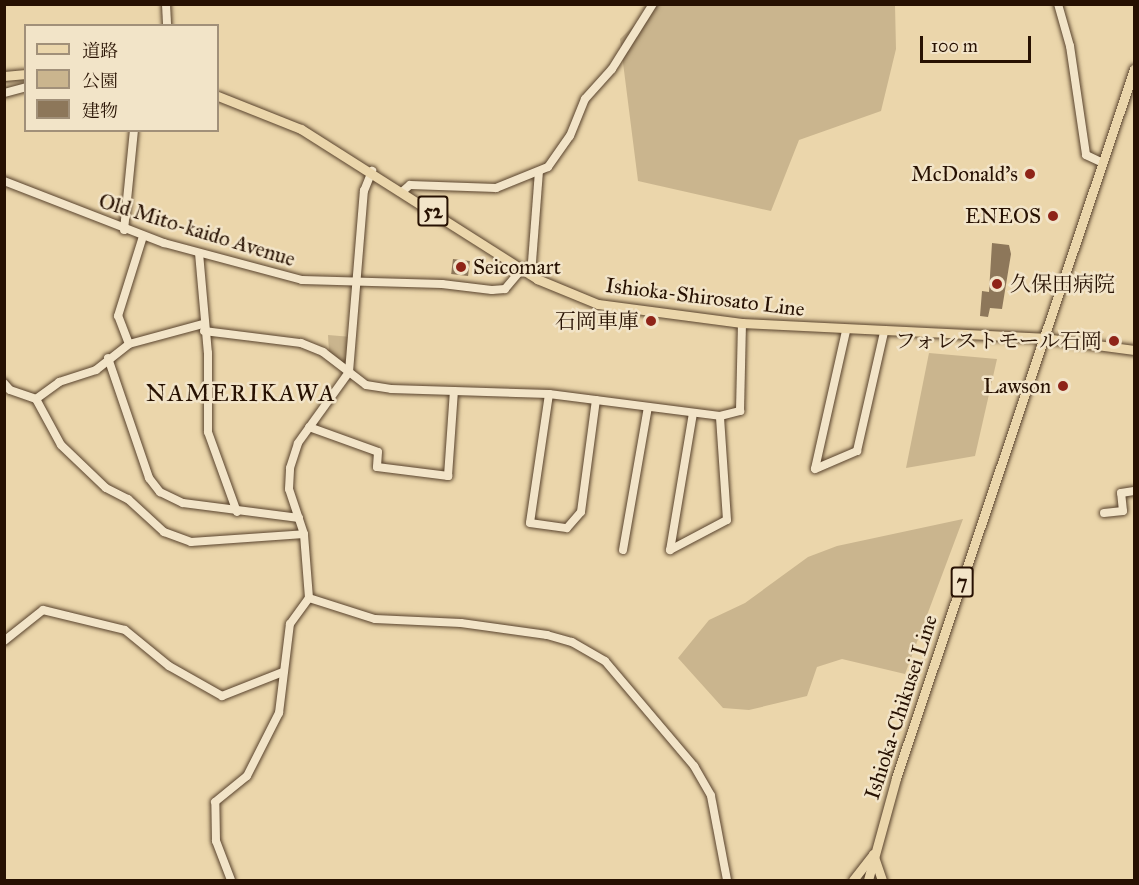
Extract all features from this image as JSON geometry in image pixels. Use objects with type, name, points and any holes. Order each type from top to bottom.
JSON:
[{"type":"main road","name":"Ishioka-Chikusei Line","points":[[868,880],[873,854],[1134,69]]},
{"type":"main road","points":[[4,76],[24,74]]},
{"type":"main road","name":"Ishioka-Shirosato Line","points":[[219,96],[301,129],[372,171],[521,270],[608,306],[742,323],[846,331],[1044,338],[1134,350]]},
{"type":"main road","points":[[853,880],[873,854]]},
{"type":"main road","points":[[873,854],[882,880]]},
{"type":"street","points":[[166,4],[167,24]]},
{"type":"street","points":[[403,191],[410,185],[496,188],[539,172],[570,136],[585,99],[612,69],[653,4]]},
{"type":"street","points":[[1058,4],[1070,46],[1086,155],[1103,163]]},
{"type":"street","points":[[4,93],[24,88]]},
{"type":"street","points":[[124,230],[134,132]]},
{"type":"street","points":[[231,880],[216,841],[215,802],[247,776],[279,713],[290,624],[309,598],[304,534],[289,489],[290,468],[298,443],[349,372],[364,191],[372,171]]},
{"type":"street","points":[[531,275],[539,172]]},
{"type":"street","name":"Old Mito-kaido Avenue","points":[[4,182],[124,230],[199,253],[302,280],[442,284],[492,290],[505,289],[521,270]]},
{"type":"street","points":[[129,344],[118,316],[143,236]]},
{"type":"street","points":[[199,253],[208,432],[237,512]]},
{"type":"street","points":[[36,399],[59,382],[96,370],[108,358],[129,344],[204,328],[301,343],[366,385],[388,388],[549,394],[720,416],[740,411],[742,323]]},
{"type":"street","points":[[846,331],[815,469],[857,451],[884,332]]},
{"type":"street","points":[[108,358],[149,478],[160,492],[183,503],[237,512],[299,518]]},
{"type":"street","points":[[4,383],[10,390],[36,399],[61,445],[106,488],[128,499],[164,532],[191,542],[304,534]]},
{"type":"street","points":[[309,427],[378,452],[377,467],[448,476],[454,391]]},
{"type":"street","points":[[549,394],[530,523],[567,528],[581,512],[597,400]]},
{"type":"street","points":[[623,550],[648,407]]},
{"type":"street","points":[[693,413],[670,550],[727,520],[720,416]]},
{"type":"street","points":[[1104,513],[1123,511],[1121,493],[1134,491]]},
{"type":"street","points":[[309,598],[375,619],[461,623],[547,635],[572,642],[605,662],[694,766],[711,795],[727,880]]},
{"type":"street","points":[[4,641],[43,610],[125,630],[170,666],[222,696],[283,672]]},
{"type":"green space","points":[[655,5],[895,5],[896,49],[881,111],[799,140],[771,211],[638,181],[620,39]]},
{"type":"green space","points":[[328,335],[352,337],[344,365],[329,353]]},
{"type":"green space","points":[[929,353],[997,359],[975,456],[906,468]]},
{"type":"green space","points":[[963,519],[905,674],[842,659],[817,667],[807,696],[749,710],[723,708],[678,658],[709,620],[745,603],[808,557],[837,546]]},
{"type":"building","name":"久保田病院","points":[[992,243],[1009,245],[1011,254],[1002,309],[990,308],[988,317],[980,316],[982,291],[989,292]]},
{"type":"building","name":"Seicomart","points":[[453,259],[470,261],[468,276],[451,274]]},
{"type":"place","name":"McDonald's","points":[[1030,174]]},
{"type":"place","name":"ENEOS","points":[[1053,216]]},
{"type":"place","name":"Seicomart","points":[[461,267]]},
{"type":"place","name":"久保田病院","points":[[997,284]]},
{"type":"place","name":"石岡車庫","points":[[651,321]]},
{"type":"place","name":"フォレストモール石岡","points":[[1114,341]]},
{"type":"place","name":"Lawson","points":[[1063,386]]},
{"type":"district","name":"NAMERIKAWA","points":[[241,394]]}]
